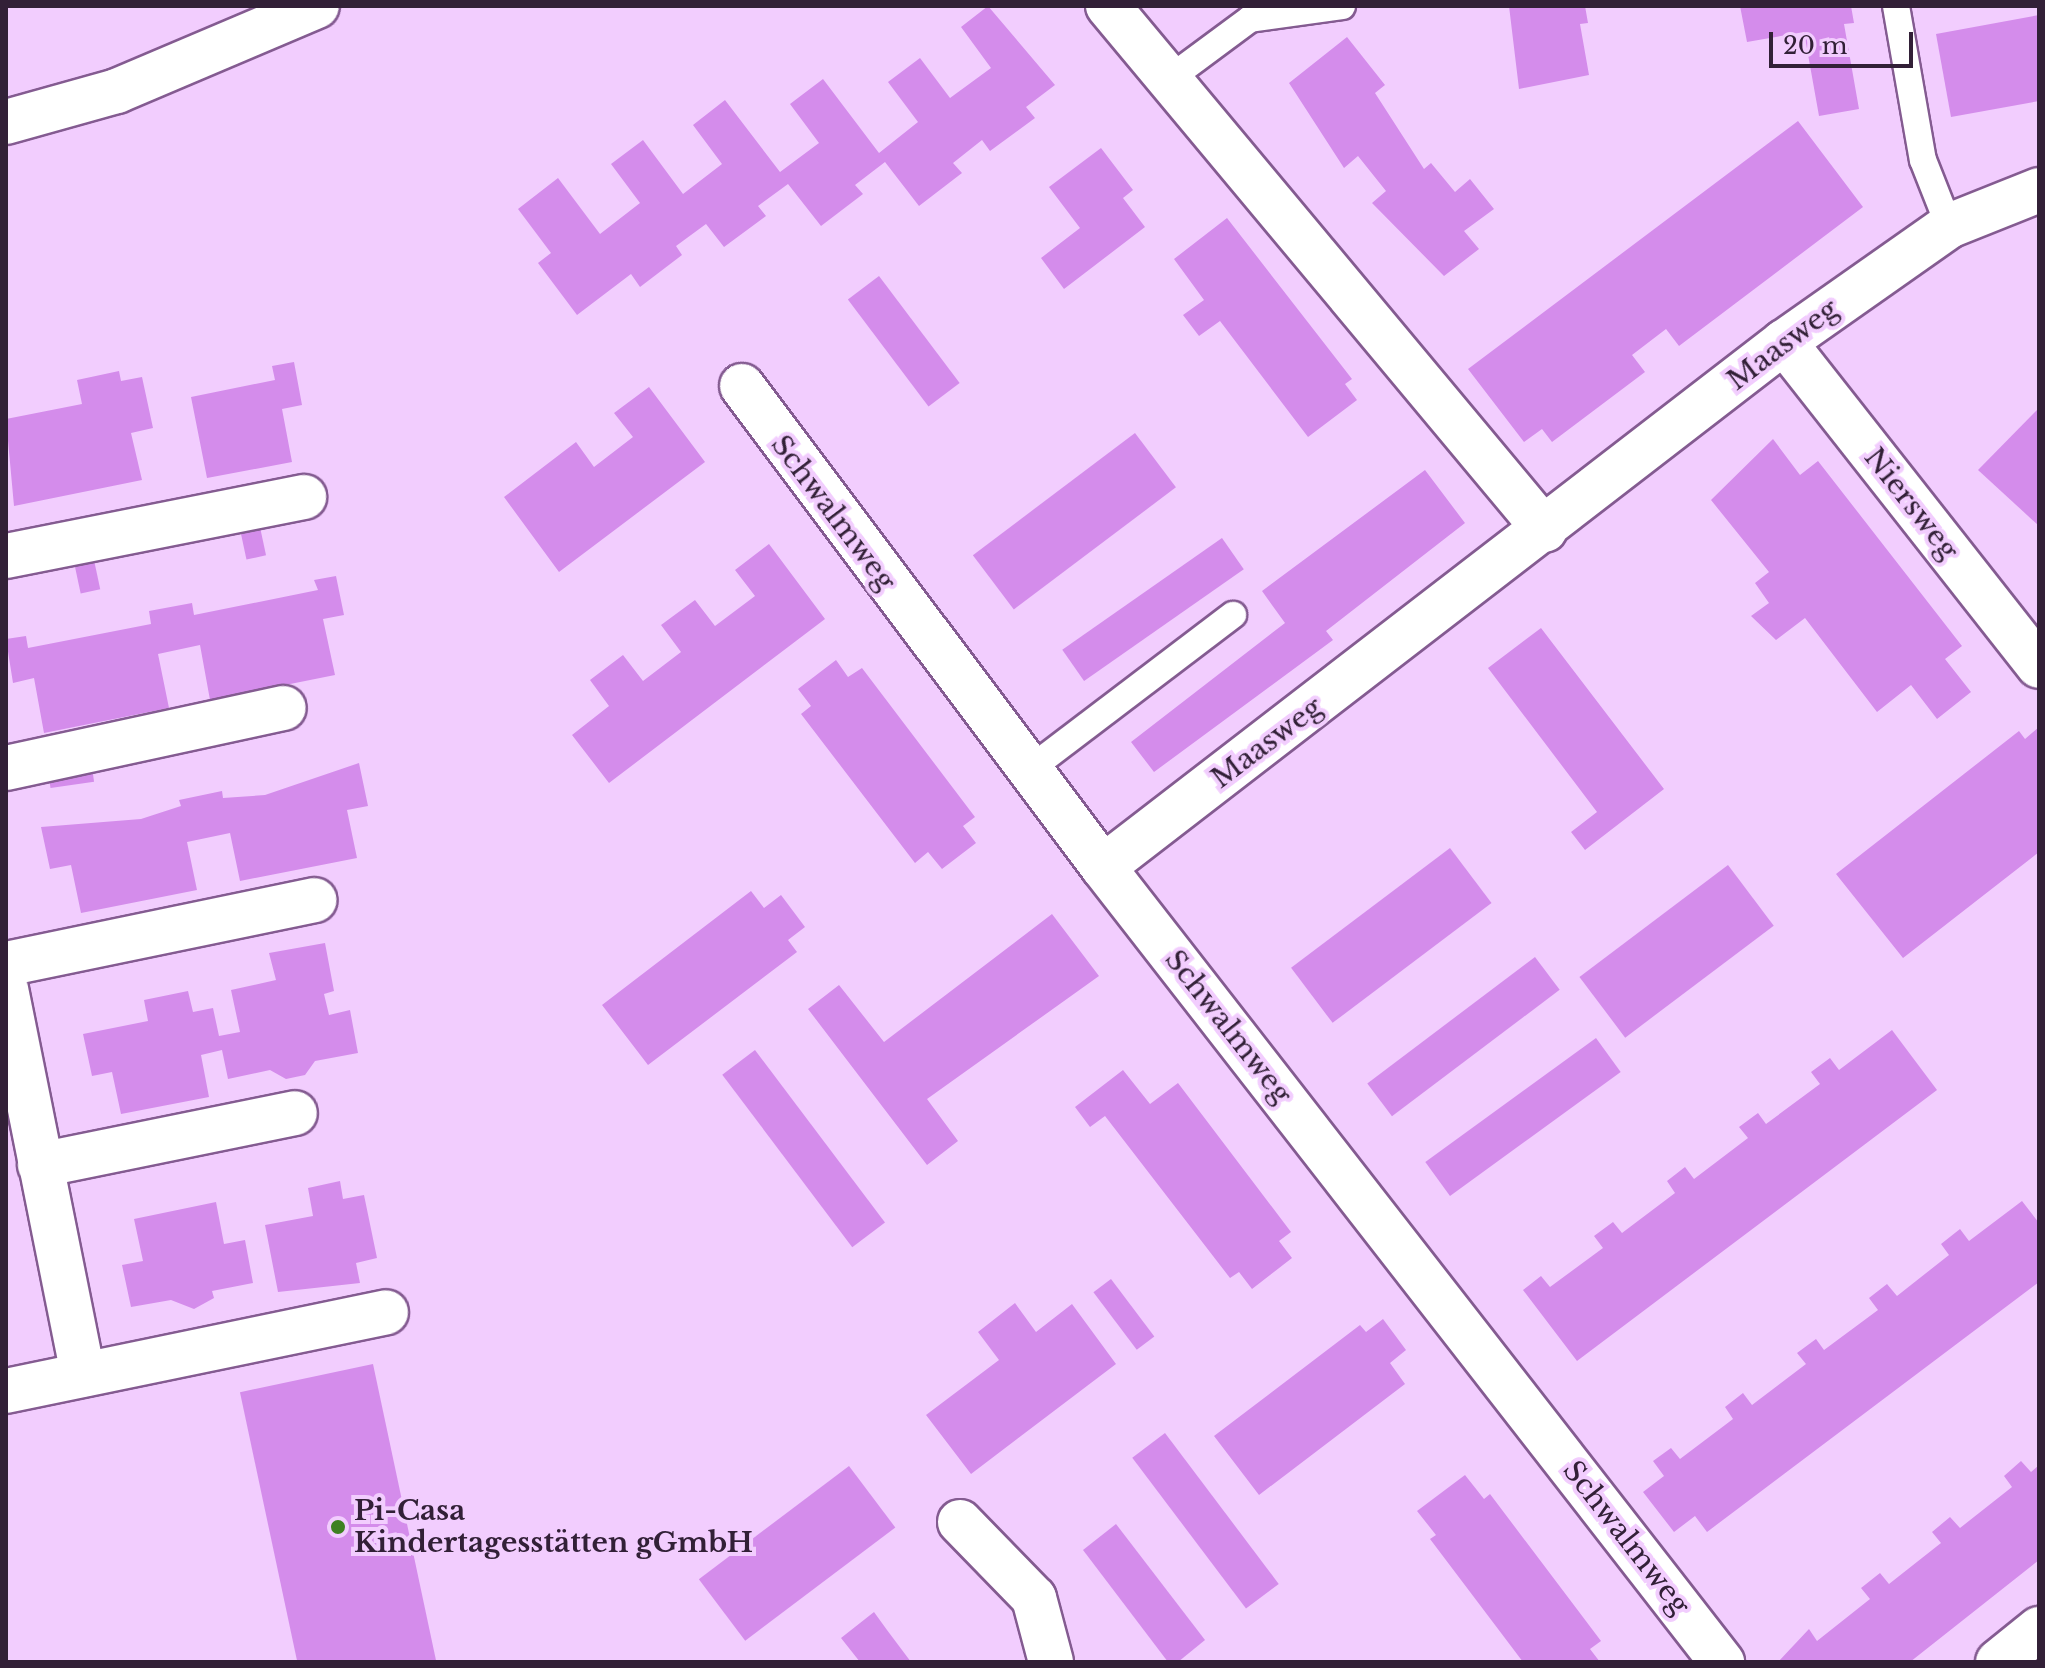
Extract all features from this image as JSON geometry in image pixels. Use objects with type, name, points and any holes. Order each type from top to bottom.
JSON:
[{"type":"street","points":[[6,122],[117,91],[317,6]]},
{"type":"street","points":[[1108,6],[1545,530]]},
{"type":"street","name":"Maasweg","points":[[1103,867],[1545,530],[1784,342],[1949,226],[2039,190]]},
{"type":"street","name":"Niersweg","points":[[1784,342],[2039,666]]},
{"type":"street","name":"Schwalmweg","points":[[742,386],[1103,867],[1722,1662]]},
{"type":"street","points":[[6,556],[304,497]]},
{"type":"street","points":[[6,768],[284,708]]},
{"type":"street","points":[[6,964],[314,900]]},
{"type":"street","points":[[6,989],[83,1374]]},
{"type":"street","points":[[40,1165],[295,1113]]},
{"type":"street","points":[[6,1391],[386,1312]]},
{"type":"street","points":[[960,1522],[1034,1598],[1051,1662]]},
{"type":"street","points":[[1998,1662],[2039,1629]]},
{"type":"lane","points":[[1169,79],[1250,19],[1342,6]]},
{"type":"lane","points":[[1900,7],[1923,160],[1949,226]]},
{"type":"lane","points":[[1030,769],[1233,615]]},
{"type":"building","points":[[988,6],[1055,85],[1026,107],[1035,118],[990,151],[982,140],[953,163],[962,173],[919,206],[885,162],[855,185],[863,194],[821,226],[788,184],[758,206],[766,216],[724,247],[706,224],[676,246],[682,255],[640,287],[631,274],[577,315],[538,263],[551,253],[518,209],[558,178],[600,234],[640,203],[611,164],[643,140],[683,194],[722,164],[693,125],[725,100],[780,172],[819,143],[790,104],[823,79],[879,153],[918,122],[888,82],[920,58],[950,98],[991,68],[961,27]]},
{"type":"building","points":[[1509,6],[1585,6],[1588,23],[1580,24],[1589,75],[1519,89]]},
{"type":"building","points":[[1740,6],[1851,6],[1854,23],[1844,24],[1859,109],[1819,116],[1804,32],[1747,42]]},
{"type":"building","points":[[2039,15],[2039,101],[1951,117],[1936,34]]},
{"type":"building","points":[[1347,37],[1385,85],[1375,93],[1424,169],[1431,163],[1455,192],[1470,179],[1494,209],[1464,231],[1479,249],[1444,276],[1372,203],[1386,191],[1358,156],[1344,168],[1289,83]]},
{"type":"building","points":[[1798,121],[1863,207],[1679,346],[1666,329],[1632,355],[1645,372],[1552,442],[1542,429],[1524,442],[1468,369]]},
{"type":"building","points":[[1101,148],[1133,190],[1123,198],[1145,227],[1064,289],[1041,258],[1080,228],[1049,187]]},
{"type":"building","points":[[1227,218],[1352,379],[1345,384],[1357,400],[1308,437],[1220,321],[1199,336],[1183,315],[1204,300],[1174,259]]},
{"type":"building","points":[[879,276],[960,383],[928,406],[848,299]]},
{"type":"building","points":[[294,362],[302,405],[282,409],[292,462],[207,478],[191,397],[275,380],[272,366]]},
{"type":"building","points":[[119,371],[121,381],[142,377],[153,428],[131,433],[142,480],[14,506],[6,419],[82,404],[77,380]]},
{"type":"building","points":[[649,387],[705,462],[559,572],[504,497],[576,442],[594,467],[633,437],[614,413]]},
{"type":"building","points":[[2039,408],[2039,526],[1978,470]]},
{"type":"building","points":[[1135,433],[1176,487],[1014,609],[973,555]]},
{"type":"building","points":[[1773,439],[1800,475],[1818,461],[1962,646],[1945,659],[1971,692],[1937,719],[1911,685],[1877,712],[1805,618],[1776,640],[1751,616],[1769,603],[1755,583],[1769,572],[1711,500]]},
{"type":"building","points":[[1425,470],[1465,523],[1326,631],[1333,640],[1154,772],[1131,742],[1285,623],[1262,591]]},
{"type":"building","points":[[260,527],[266,555],[246,560],[240,531]]},
{"type":"building","points":[[1222,538],[1244,569],[1084,681],[1062,650]]},
{"type":"building","points":[[769,544],[825,619],[609,783],[572,735],[609,706],[590,680],[623,655],[643,681],[681,652],[661,625],[695,600],[715,626],[755,596],[735,570]]},
{"type":"building","points":[[94,560],[100,589],[81,594],[74,564]]},
{"type":"building","points":[[336,576],[344,615],[323,619],[335,675],[210,700],[200,645],[158,654],[169,708],[44,733],[34,678],[13,683],[6,639],[26,636],[28,648],[151,624],[149,611],[192,603],[194,615],[318,590],[314,580]]},
{"type":"building","points":[[1541,628],[1664,789],[1585,850],[1571,832],[1597,812],[1488,668]]},
{"type":"building","points":[[836,660],[848,677],[862,668],[975,817],[963,826],[976,843],[942,869],[928,852],[915,863],[801,714],[811,706],[798,689]]},
{"type":"building","points":[[2039,727],[2039,852],[1903,958],[1836,874],[2019,731],[2025,739]]},
{"type":"building","points":[[91,760],[94,782],[50,788],[47,766]]},
{"type":"building","points":[[359,763],[368,806],[347,810],[357,858],[240,881],[230,833],[187,842],[197,890],[81,913],[71,865],[50,869],[41,827],[141,819],[181,806],[179,800],[222,791],[223,798],[265,795]]},
{"type":"building","points":[[1450,848],[1492,903],[1333,1023],[1291,968]]},
{"type":"building","points":[[1728,865],[1774,926],[1625,1038],[1579,977]]},
{"type":"building","points":[[751,891],[764,908],[781,895],[805,927],[788,940],[797,952],[648,1065],[602,1005]]},
{"type":"building","points":[[1052,914],[1099,976],[927,1099],[958,1141],[927,1165],[808,1009],[839,985],[884,1042]]},
{"type":"building","points":[[325,943],[334,991],[324,994],[329,1015],[350,1010],[358,1053],[315,1061],[305,1075],[286,1079],[270,1070],[228,1079],[222,1050],[201,1055],[209,1097],[121,1114],[112,1072],[92,1076],[83,1034],[148,1021],[144,1000],[188,991],[193,1012],[213,1008],[219,1036],[240,1032],[231,990],[276,980],[269,953]]},
{"type":"building","points":[[1535,957],[1560,990],[1392,1116],[1367,1083]]},
{"type":"building","points":[[1892,1030],[1937,1090],[1577,1361],[1523,1290],[1541,1276],[1550,1287],[1603,1248],[1594,1236],[1613,1222],[1622,1233],[1675,1193],[1667,1181],[1685,1167],[1694,1179],[1748,1138],[1739,1127],[1758,1113],[1766,1124],[1820,1084],[1811,1072],[1830,1058],[1839,1070]]},
{"type":"building","points":[[1596,1038],[1621,1072],[1450,1196],[1425,1162]]},
{"type":"building","points":[[755,1050],[885,1223],[852,1247],[722,1075]]},
{"type":"building","points":[[1123,1070],[1150,1104],[1178,1083],[1291,1232],[1279,1241],[1292,1258],[1252,1289],[1239,1272],[1230,1278],[1105,1116],[1090,1127],[1075,1107]]},
{"type":"building","points":[[340,1181],[343,1199],[364,1195],[377,1258],[356,1263],[360,1283],[278,1292],[265,1225],[313,1216],[308,1188]]},
{"type":"building","points":[[2022,1201],[2039,1223],[2039,1282],[1707,1532],[1695,1516],[1674,1532],[1643,1492],[1664,1476],[1653,1461],[1671,1448],[1680,1459],[1733,1419],[1725,1407],[1743,1393],[1752,1405],[1806,1364],[1797,1353],[1816,1339],[1824,1350],[1878,1310],[1869,1298],[1887,1284],[1897,1296],[1949,1255],[1941,1244],[1960,1229],[1969,1241]]},
{"type":"building","points":[[216,1202],[224,1244],[245,1240],[253,1283],[212,1291],[214,1298],[194,1309],[171,1300],[131,1307],[122,1265],[143,1261],[134,1219]]},
{"type":"building","points":[[1111,1279],[1154,1337],[1137,1350],[1093,1292]]},
{"type":"building","points":[[1015,1303],[1036,1332],[1072,1304],[1116,1364],[971,1474],[926,1415],[999,1360],[978,1332]]},
{"type":"building","points":[[1383,1319],[1406,1350],[1390,1363],[1405,1384],[1259,1495],[1214,1436],[1360,1325],[1366,1332]]},
{"type":"building","name":"Pi-Casa Kindertagesstätten gGmbH","points":[[373,1364],[436,1662],[297,1662],[240,1392]]},
{"type":"building","points":[[1165,1433],[1279,1584],[1246,1609],[1132,1458]]},
{"type":"building","points":[[2021,1461],[2031,1472],[2039,1465],[2039,1560],[1910,1662],[1778,1662],[1809,1629],[1817,1641],[1870,1599],[1861,1588],[1880,1573],[1889,1584],[1941,1543],[1932,1532],[1950,1517],[1960,1528],[2012,1487],[2004,1476]]},
{"type":"building","points":[[849,1466],[895,1527],[745,1641],[699,1579]]},
{"type":"building","points":[[1465,1475],[1484,1499],[1490,1494],[1601,1641],[1590,1649],[1600,1662],[1523,1662],[1430,1539],[1436,1535],[1417,1511]]},
{"type":"building","points":[[1116,1524],[1205,1640],[1178,1662],[1168,1662],[1083,1550]]},
{"type":"building","points":[[874,1612],[911,1662],[860,1662],[841,1638]]},
{"type":"place","name":"Pi-Casa Kindertagesstätten gGmbH","points":[[338,1527]]}]
